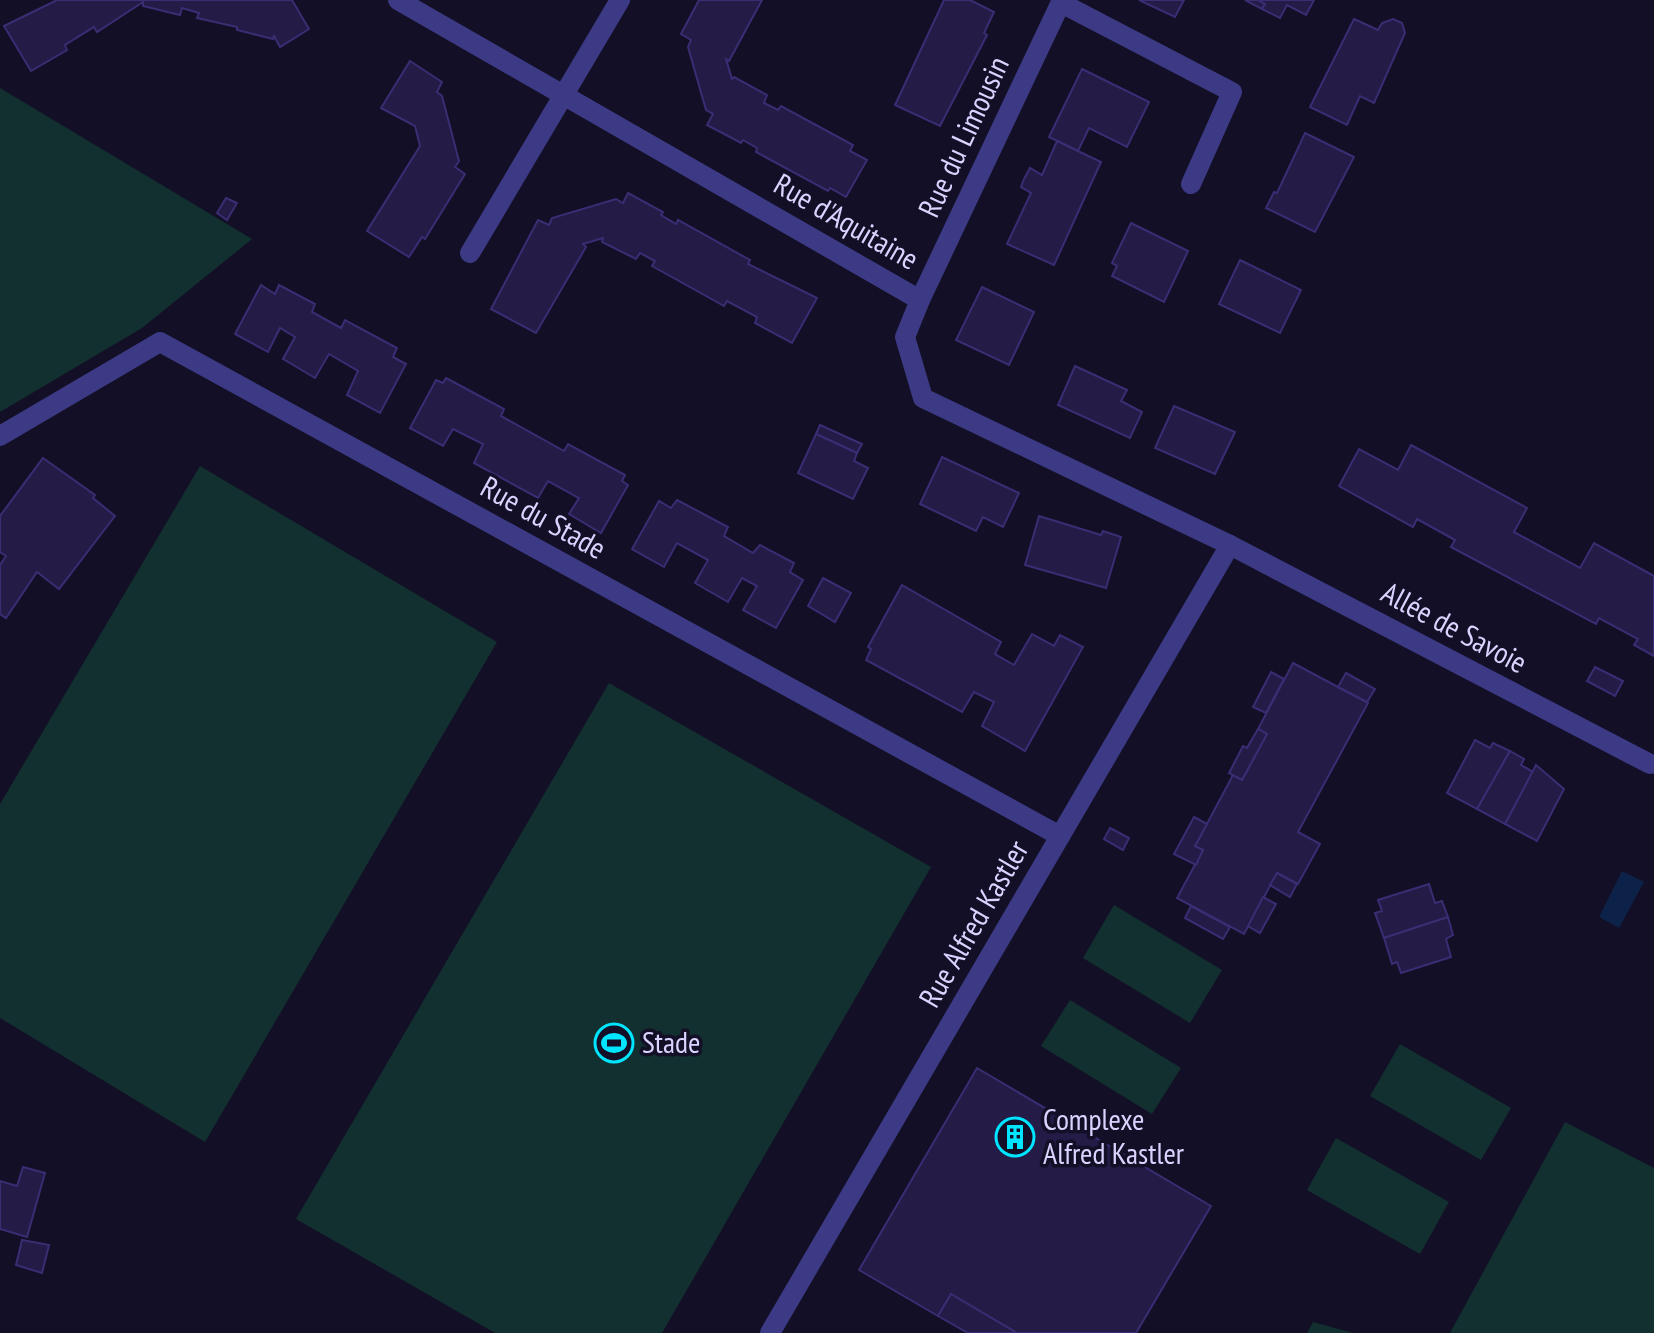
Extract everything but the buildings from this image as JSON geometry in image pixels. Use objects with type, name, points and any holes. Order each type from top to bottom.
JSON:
[{"type":"street","name":"Rue d'Aquitaine","points":[[398,0],[920,300],[905,337],[923,398],[1230,545]]},
{"type":"street","points":[[470,253],[620,0]]},
{"type":"street","points":[[1061,2],[1232,92],[1191,184]]},
{"type":"street","name":"Rue du Limousin","points":[[920,300],[1061,2]]},
{"type":"street","name":"Rue du Stade","points":[[0,436],[160,342],[1060,836]]},
{"type":"street","name":"Allée de Savoie","points":[[1230,545],[1650,764]]},
{"type":"street","name":"Rue Alfred Kastler","points":[[770,1333],[1230,545]]},
{"type":"green space","points":[[0,88],[252,239],[142,328],[0,412]]},
{"type":"green space","points":[[200,466],[497,642],[205,1142],[0,1018],[0,804]]},
{"type":"green space","name":"Stade","points":[[609,683],[931,867],[662,1333],[495,1333],[296,1219]]},
{"type":"green space","points":[[1114,905],[1222,970],[1190,1023],[1083,958]]},
{"type":"green space","points":[[1070,1000],[1181,1068],[1152,1114],[1041,1046]]},
{"type":"green space","points":[[1400,1044],[1511,1108],[1481,1160],[1370,1096]]},
{"type":"green space","points":[[1565,1122],[1654,1168],[1654,1333],[1450,1333]]},
{"type":"green space","points":[[1336,1138],[1449,1202],[1420,1254],[1307,1190]]},
{"type":"green space","points":[[1313,1322],[1353,1333],[1307,1333]]},
{"type":"water","points":[[1622,871],[1644,882],[1619,928],[1599,917]]},
{"type":"place","name":"Stade","points":[[614,1043]]},
{"type":"place","name":"Complexe Alfred Kastler","points":[[1015,1137]]}]
